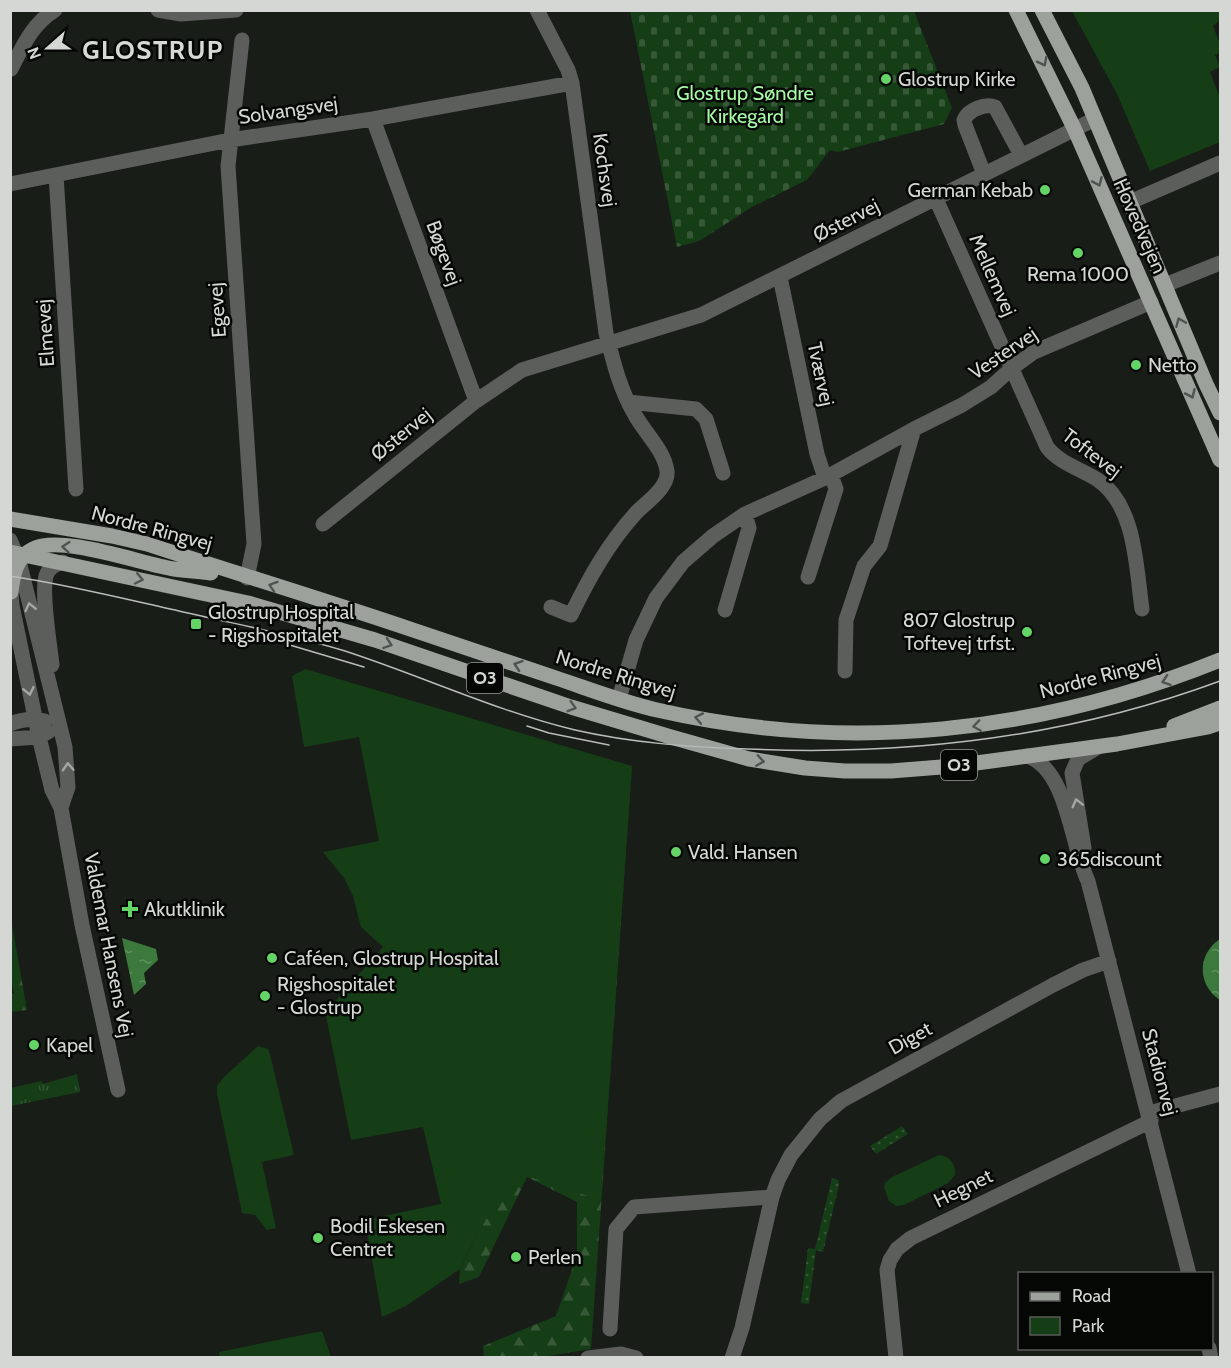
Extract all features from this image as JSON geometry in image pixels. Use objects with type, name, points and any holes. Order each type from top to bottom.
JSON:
[{"type":"main road","name":"Hovedvejen","points":[[1016,10],[1074,128],[1221,460]]},
{"type":"main road","name":"Hovedvejen","points":[[1042,10],[1077,78],[1206,384],[1221,413]]},
{"type":"main road","points":[[1208,432],[1221,449]]},
{"type":"main road","name":"Nordre Ringvej","points":[[10,519],[88,531],[147,544],[247,578],[708,720],[783,730],[844,733],[935,730],[1011,720],[1138,690],[1221,660]]},
{"type":"main road","points":[[11,591],[16,552],[39,546],[61,545],[173,569],[247,578]]},
{"type":"main road","name":"O3","points":[[16,552],[248,603],[375,640],[571,707],[749,759],[805,768],[891,771],[990,762],[1117,744],[1221,723]]},
{"type":"main road","points":[[1117,744],[1221,708]]},
{"type":"street","points":[[11,69],[31,32],[54,10]]},
{"type":"street","points":[[158,10],[181,14],[236,10]]},
{"type":"street","name":"Kochsvej","points":[[537,10],[568,70],[572,83],[608,342]]},
{"type":"street","name":"Egevej","points":[[242,39],[228,166],[254,544],[247,578]]},
{"type":"street","name":"Solvangsvej","points":[[10,184],[230,140],[374,119],[572,83]]},
{"type":"street","points":[[984,174],[965,125],[964,120],[970,112],[987,105],[994,107],[1021,155]]},
{"type":"street","name":"Bøgevej","points":[[374,119],[476,401]]},
{"type":"street","name":"Østervej","points":[[323,524],[476,401],[522,370],[701,315],[1095,119]]},
{"type":"street","points":[[1130,202],[1221,163]]},
{"type":"street","name":"Elmevej","points":[[56,175],[76,489]]},
{"type":"street","name":"Mellemvej","points":[[936,199],[1012,368]]},
{"type":"street","points":[[1165,285],[1221,263]]},
{"type":"street","name":"Tværvej","points":[[780,277],[816,454],[828,476]]},
{"type":"street","name":"Vestervej","points":[[620,694],[644,620],[668,580],[700,546],[745,514],[828,476],[962,405],[991,387],[1034,352],[1150,302]]},
{"type":"street","points":[[551,607],[572,615],[595,566],[634,514],[666,481],[667,471],[662,456],[628,402],[608,342]]},
{"type":"street","name":"Toftevej","points":[[1012,368],[1047,447],[1055,455],[1107,487],[1118,503],[1128,524],[1132,540],[1142,609]]},
{"type":"street","points":[[628,402],[700,412],[706,419],[723,473]]},
{"type":"street","points":[[845,671],[846,620],[864,566],[880,546],[914,429]]},
{"type":"street","points":[[808,577],[836,489],[828,476]]},
{"type":"street","points":[[725,610],[749,528],[745,514]]},
{"type":"street","name":"Valdemar Hansens Vej","points":[[16,552],[66,747],[68,787],[61,808]]},
{"type":"street","name":"Valdemar Hansens Vej","points":[[59,725],[45,591],[46,577],[50,569],[63,562]]},
{"type":"street","name":"Valdemar Hansens Vej","points":[[11,591],[39,737],[52,790],[61,808],[82,925],[118,1090]]},
{"type":"street","points":[[10,724],[20,720],[35,719],[59,725]]},
{"type":"street","points":[[10,739],[39,737],[59,725]]},
{"type":"street","name":"Stadionvej","points":[[1098,747],[1078,759],[1072,773],[1088,881],[1150,1117],[1185,1272]]},
{"type":"street","name":"Stadionvej","points":[[1027,756],[1043,765],[1057,786],[1088,881]]},
{"type":"street","name":"Diget","points":[[732,1358],[742,1328],[772,1197],[778,1180],[791,1155],[820,1119],[841,1101],[1053,985],[1083,970],[1109,961]]},
{"type":"street","name":"Hegnet","points":[[896,1358],[887,1270],[890,1260],[901,1244],[944,1220],[1150,1117],[1221,1094]]},
{"type":"street","points":[[610,1329],[616,1229],[634,1207],[772,1197]]},
{"type":"street","points":[[588,1358],[621,1354],[636,1358]]},
{"type":"green space","name":"Glostrup Søndre Kirkegård","points":[[630,11],[914,11],[952,108],[944,124],[838,152],[830,150],[807,180],[752,207],[699,241],[677,247]]},
{"type":"green space","points":[[1072,11],[1220,11],[1220,20],[1213,26],[1220,44],[1220,53],[1215,55],[1220,67],[1210,72],[1220,98],[1220,142],[1150,171],[1117,94]]},
{"type":"green space","points":[[305,669],[632,766],[601,1200],[514,1172],[460,1269],[406,1306],[382,1317],[365,1220],[441,1204],[423,1127],[351,1140],[326,1016],[339,997],[383,947],[361,927],[353,896],[344,878],[323,852],[379,841],[359,737],[304,747],[292,676]]},
{"type":"green space","points":[[632,766],[591,1349],[542,1357],[484,1357],[483,1346],[556,1316],[577,1255],[577,1202],[527,1177],[479,1277],[459,1284],[460,1269],[477,1235]]},
{"type":"green space","points":[[11,925],[27,1010],[11,1012],[11,994],[14,993],[10,977]]},
{"type":"green space","points":[[258,1046],[268,1049],[270,1054],[294,1155],[262,1162],[276,1228],[267,1230],[255,1215],[242,1213],[217,1094],[217,1086],[222,1079]]},
{"type":"green space","points":[[77,1074],[80,1092],[11,1106],[11,1088],[41,1081],[43,1084]]},
{"type":"green space","points":[[902,1126],[908,1134],[876,1154],[870,1146]]},
{"type":"green space","points":[[939,1155],[952,1161],[954,1167],[955,1175],[948,1183],[904,1205],[896,1206],[889,1201],[884,1188],[885,1183],[892,1177]]},
{"type":"green space","points":[[832,1178],[838,1180],[839,1185],[823,1252],[816,1250],[809,1304],[801,1303],[808,1248],[815,1249]]},
{"type":"green space","points":[[322,1331],[331,1357],[220,1357],[219,1352]]},
{"type":"water","points":[[122,938],[156,949],[158,960],[144,973],[146,984],[134,995]]},
{"type":"water","points":[[1220,939],[1220,1000],[1207,986],[1203,969],[1207,953]]},
{"type":"tram line","points":[[10,576],[99,593],[326,645],[517,713],[575,730],[683,746],[808,750],[868,749],[988,739],[1105,716],[1220,681]]},
{"type":"tram line","points":[[283,643],[364,667]]},
{"type":"tram line","points":[[527,726],[549,733],[609,745]]},
{"type":"place","name":"Glostrup Kirke","points":[[886,79]]},
{"type":"place","name":"German Kebab","points":[[1045,190]]},
{"type":"place","name":"Rema 1000","points":[[1078,253]]},
{"type":"place","name":"Netto","points":[[1136,365]]},
{"type":"place","name":"Glostrup Hospital - Rigshospitalet","points":[[196,624]]},
{"type":"place","name":"807 Glostrup Toftevej trfst.","points":[[1027,632]]},
{"type":"place","name":"Vald. Hansen","points":[[676,852]]},
{"type":"place","name":"365discount","points":[[1045,859]]},
{"type":"place","name":"Akutklinik","points":[[130,909]]},
{"type":"place","name":"Caféen, Glostrup Hospital","points":[[272,958]]},
{"type":"place","name":"Rigshospitalet - Glostrup","points":[[265,996]]},
{"type":"place","name":"Kapel","points":[[34,1045]]},
{"type":"place","name":"Bodil Eskesen Centret","points":[[318,1238]]},
{"type":"place","name":"Perlen","points":[[516,1257]]},
{"type":"district","name":"GLOSTRUP","points":[[153,50]]}]
